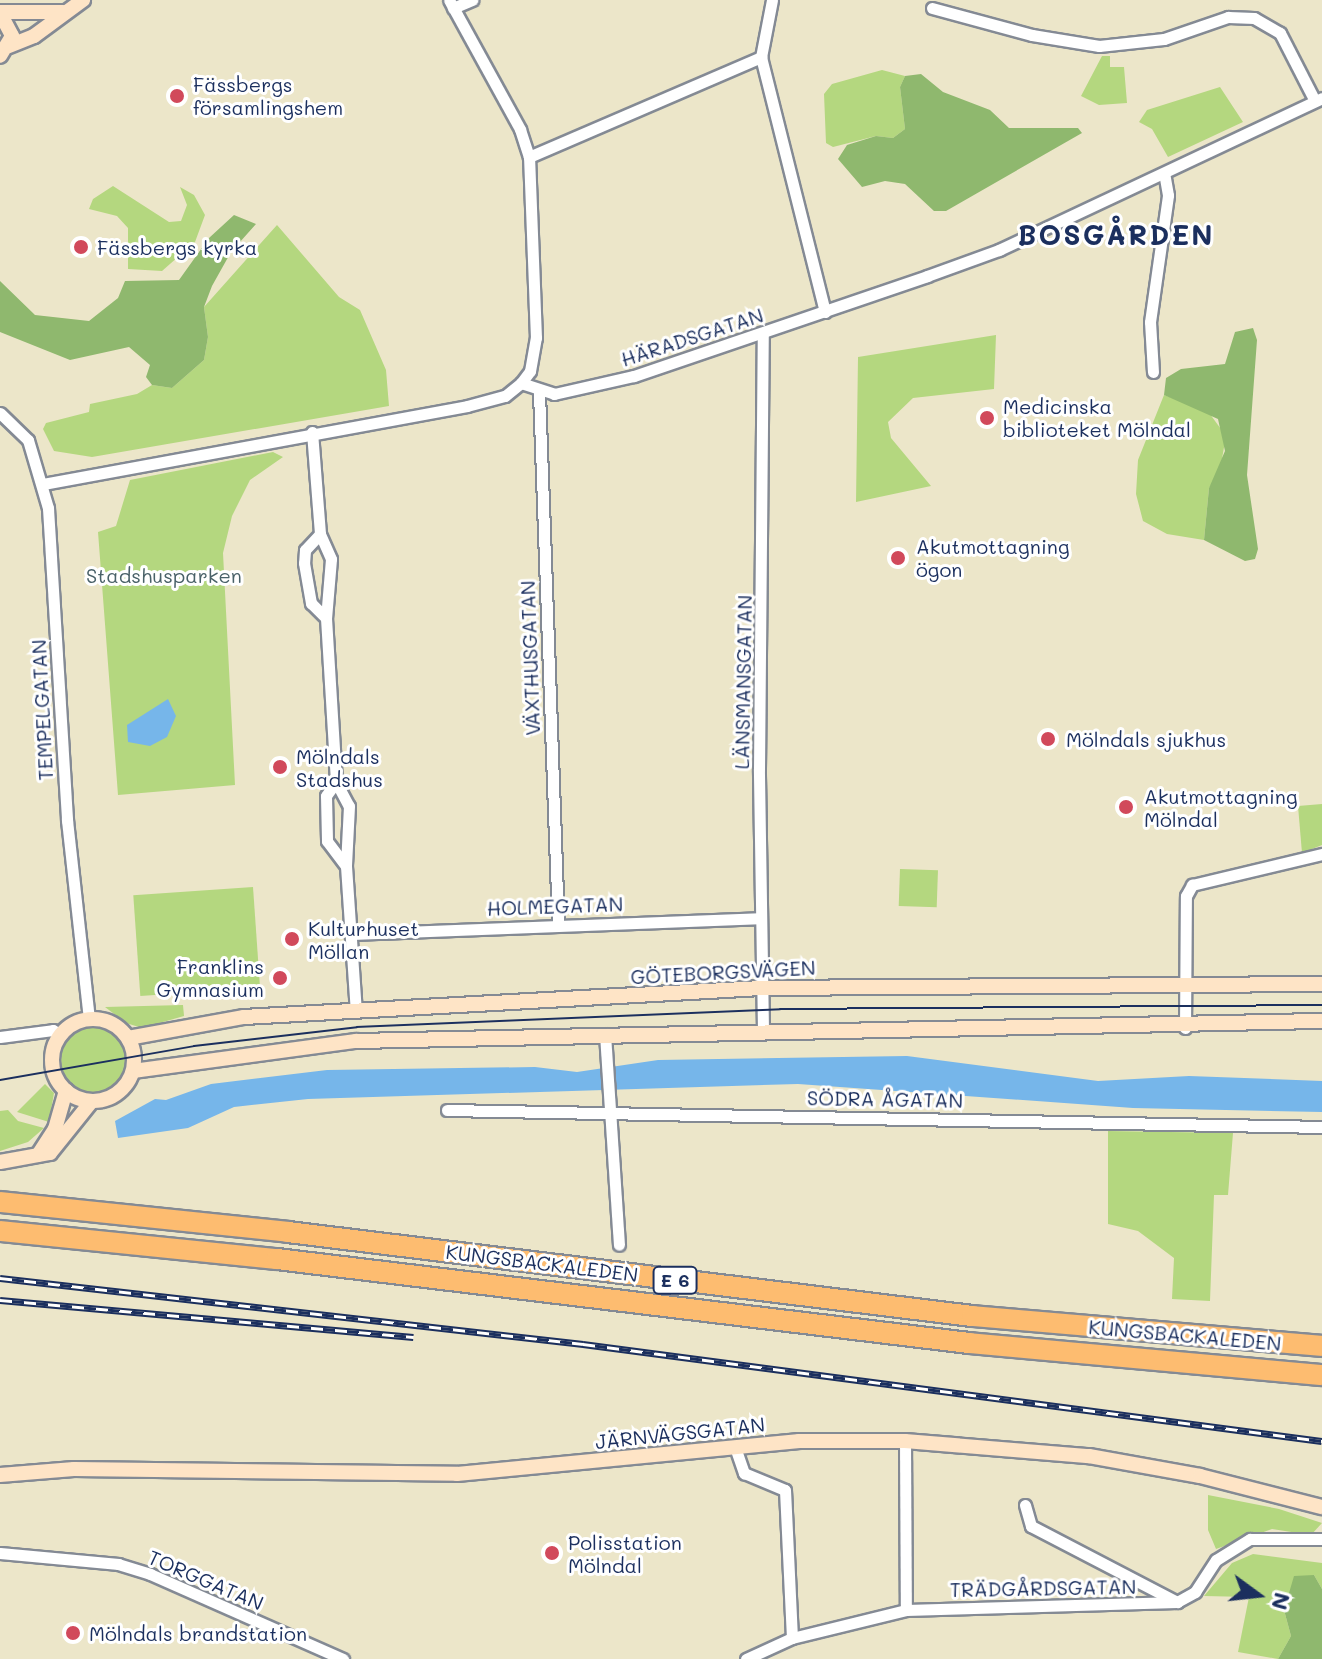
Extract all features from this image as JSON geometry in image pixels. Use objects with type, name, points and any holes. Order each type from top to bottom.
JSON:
[{"type":"highway","name":"KUNGSBACKALEDEN","points":[[0,1202],[288,1232],[972,1316],[1322,1346]]},
{"type":"highway","name":"KUNGSBACKALEDEN","points":[[0,1231],[286,1260],[969,1343],[1322,1375]]},
{"type":"main road","points":[[4,51],[34,36],[83,0]]},
{"type":"main road","points":[[0,12],[63,12]]},
{"type":"main road","points":[[0,12],[10,27],[4,51]]},
{"type":"main road","name":"GÖTEBORGSVÄGEN","points":[[128,1038],[244,1017],[761,988],[1322,984]]},
{"type":"main road","points":[[0,1162],[38,1155],[59,1146],[91,1102],[118,1093],[133,1071],[128,1038],[108,1021],[89,1019],[60,1035],[52,1063],[66,1091],[91,1102]]},
{"type":"main road","points":[[133,1071],[356,1041],[763,1030],[1185,1028],[1322,1021]]},
{"type":"main road","points":[[38,1155],[55,1129],[66,1091]]},
{"type":"main road","name":"JÄRNVÄGSGATAN","points":[[0,1475],[38,1472],[443,1475],[799,1441],[905,1441],[1089,1456],[1200,1476],[1322,1507]]},
{"type":"main road","name":"JÄRNVÄGSGATAN","points":[[0,1485],[38,1472]]},
{"type":"street","points":[[43,484],[491,401],[521,383],[530,371],[536,338],[529,157],[520,129],[451,4],[472,0]]},
{"type":"street","points":[[772,0],[761,57],[825,312]]},
{"type":"street","points":[[932,8],[1032,35],[1099,46],[1164,39],[1246,16],[1280,33],[1318,100]]},
{"type":"street","points":[[529,157],[761,57]]},
{"type":"street","name":"HÄRADSGATAN","points":[[539,392],[634,376],[999,250],[1318,100]]},
{"type":"street","points":[[1153,372],[1150,322],[1168,195],[1164,173]]},
{"type":"street","name":"LÄNSMANSGATAN","points":[[763,334],[760,918],[763,1030]]},
{"type":"street","points":[[521,383],[539,392]]},
{"type":"street","name":"VÄXTHUSGATAN","points":[[539,392],[558,922]]},
{"type":"street","name":"TEMPELGATAN","points":[[0,413],[28,440],[43,484],[67,820],[89,1019]]},
{"type":"street","points":[[312,432],[320,534],[331,559],[326,618],[336,782],[349,806],[346,866],[356,1011]]},
{"type":"street","points":[[320,534],[305,550],[304,563],[311,603],[326,618]]},
{"type":"street","points":[[336,782],[326,796],[327,841],[346,866]]},
{"type":"street","points":[[1185,1028],[1186,896],[1192,885],[1322,854]]},
{"type":"street","name":"HOLMEGATAN","points":[[351,934],[558,922],[760,918]]},
{"type":"street","points":[[0,1037],[53,1030],[60,1035]]},
{"type":"street","points":[[605,1034],[619,1245]]},
{"type":"street","name":"SÖDRA ÅGATAN","points":[[447,1110],[610,1106],[1322,1127]]},
{"type":"street","points":[[905,1441],[906,1610]]},
{"type":"street","points":[[735,1447],[744,1473],[785,1490],[792,1638]]},
{"type":"street","points":[[1025,1505],[1031,1526],[1177,1602],[1195,1592],[1216,1560],[1250,1539],[1322,1539]]},
{"type":"street","name":"TORGGATAN","points":[[0,1553],[118,1564],[150,1574],[343,1659]]},
{"type":"street","name":"TRÄDGÅRDSGATAN","points":[[746,1659],[792,1638],[906,1610],[1177,1602]]},
{"type":"green space","points":[[1102,56],[1110,56],[1110,67],[1124,67],[1127,103],[1099,105],[1081,96]]},
{"type":"green space","points":[[882,70],[905,76],[900,87],[905,129],[893,138],[876,136],[833,147],[826,143],[824,94],[832,84]]},
{"type":"green space","points":[[921,74],[943,92],[990,110],[1009,128],[1078,128],[1082,133],[946,211],[934,211],[905,184],[885,181],[862,187],[838,159],[847,145],[876,136],[893,138],[905,129],[900,87],[905,76]]},
{"type":"green space","points":[[1220,87],[1243,122],[1168,157],[1152,129],[1139,122],[1147,110]]},
{"type":"green space","points":[[113,186],[169,222],[181,221],[187,205],[180,187],[194,195],[205,215],[195,242],[162,271],[128,269],[128,228],[117,216],[89,209],[93,199]]},
{"type":"green space","points":[[234,215],[256,224],[231,252],[212,286],[204,307],[208,337],[204,360],[172,388],[152,385],[146,377],[150,365],[129,347],[70,360],[0,332],[0,281],[35,315],[89,321],[118,298],[125,281],[179,280],[209,238]]},
{"type":"green space","points":[[277,225],[339,297],[360,310],[386,370],[389,406],[92,457],[54,451],[43,429],[46,423],[89,412],[90,404],[137,394],[152,385],[172,388],[204,360],[208,337],[204,307]]},
{"type":"green space","points":[[1253,328],[1257,340],[1247,475],[1258,549],[1255,559],[1245,561],[1204,540],[1209,488],[1225,451],[1218,419],[1164,395],[1166,378],[1181,369],[1225,364],[1235,332]]},
{"type":"green space","points":[[996,335],[994,389],[913,398],[888,422],[891,438],[931,486],[856,502],[858,357]]},
{"type":"green space","points":[[1164,395],[1207,410],[1226,436],[1220,470],[1209,488],[1204,540],[1167,534],[1143,521],[1136,494],[1138,460]]},
{"type":"green space","name":"Stadshusparken","points":[[273,452],[283,457],[250,480],[232,516],[223,553],[235,785],[118,795],[98,532],[116,526],[130,480]]},
{"type":"green space","points":[[1322,804],[1322,845],[1302,853],[1298,806]]},
{"type":"green space","points":[[900,869],[938,870],[937,907],[899,906]]},
{"type":"green space","points":[[253,887],[260,988],[140,996],[133,895]]},
{"type":"green space","points":[[183,1005],[184,1016],[142,1028],[126,1023],[105,1007]]},
{"type":"green space","points":[[94,1027],[107,1029],[117,1037],[125,1047],[125,1073],[117,1083],[107,1091],[94,1093],[81,1091],[71,1083],[63,1073],[61,1060],[63,1047],[71,1037],[81,1029]]},
{"type":"green space","points":[[45,1084],[54,1093],[49,1122],[17,1112]]},
{"type":"green space","points":[[8,1110],[18,1121],[44,1128],[28,1142],[0,1151],[0,1111]]},
{"type":"green space","points":[[1108,1131],[1233,1133],[1228,1195],[1214,1195],[1210,1301],[1172,1299],[1174,1258],[1138,1231],[1108,1224]]},
{"type":"green space","points":[[1208,1495],[1279,1509],[1322,1523],[1311,1535],[1272,1529],[1216,1549],[1208,1530]]},
{"type":"green space","points":[[1253,1554],[1322,1563],[1322,1589],[1314,1575],[1284,1610],[1291,1636],[1278,1659],[1238,1652],[1249,1597],[1204,1596],[1232,1563]]},
{"type":"green space","points":[[1314,1575],[1322,1589],[1322,1659],[1278,1659],[1291,1636],[1284,1610],[1294,1576]]},
{"type":"water","points":[[168,699],[176,716],[167,737],[150,746],[128,742],[127,725]]},
{"type":"water","points":[[907,1056],[1098,1081],[1189,1076],[1322,1081],[1322,1112],[1133,1108],[798,1084],[308,1099],[234,1107],[188,1128],[118,1138],[115,1121],[155,1099],[166,1100],[211,1084],[327,1070],[535,1067],[577,1072],[658,1060]]},
{"type":"tram line","points":[[0,1080],[194,1046],[357,1027],[780,1009],[1322,1005]]},
{"type":"railway","points":[[0,1278],[583,1344],[1322,1441]]},
{"type":"railway","points":[[0,1300],[413,1337]]},
{"type":"place","name":"Fässbergs församlingshem","points":[[177,96]]},
{"type":"place","name":"Fässbergs kyrka","points":[[81,247]]},
{"type":"place","name":"Medicinska biblioteket Mölndal","points":[[987,418]]},
{"type":"place","name":"Akutmottagning ögon","points":[[898,558]]},
{"type":"place","name":"Mölndals sjukhus","points":[[1048,739]]},
{"type":"place","name":"Mölndals Stadshus","points":[[280,767]]},
{"type":"place","name":"Akutmottagning Mölndal","points":[[1126,807]]},
{"type":"place","name":"Kulturhuset Möllan","points":[[292,939]]},
{"type":"place","name":"Franklins Gymnasium","points":[[280,978]]},
{"type":"place","name":"Polisstation Mölndal","points":[[552,1553]]},
{"type":"place","name":"Mölndals brandstation","points":[[73,1633]]},
{"type":"district","name":"BOSGÅRDEN","points":[[1116,234]]}]
